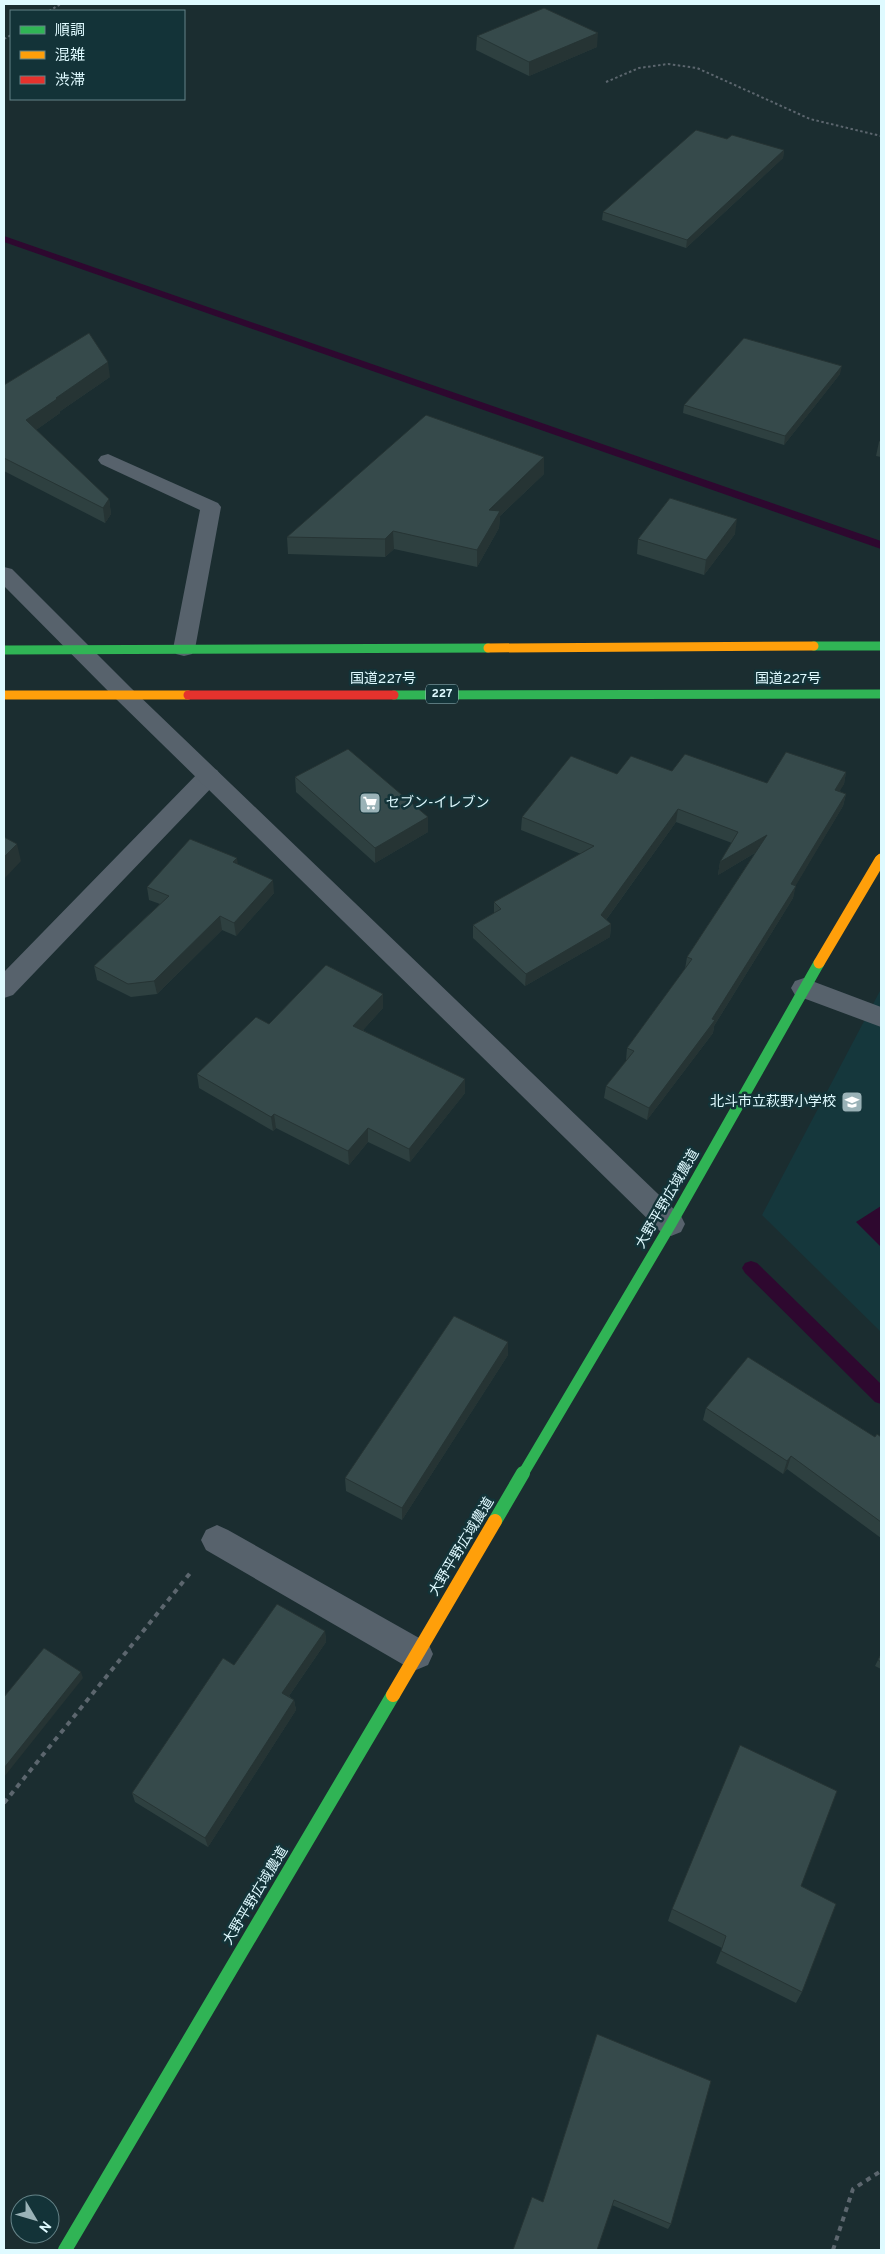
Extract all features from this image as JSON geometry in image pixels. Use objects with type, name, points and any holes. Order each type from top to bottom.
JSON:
[{"type":"main road","points":[[4,650],[881,646]]},
{"type":"main road","name":"国道227号","points":[[4,695],[123,693],[881,694]]},
{"type":"main road","name":"大野平野広域農道","points":[[65,2250],[671,1224],[804,988],[881,858]]},
{"type":"street","points":[[108,460],[211,508],[184,649]]},
{"type":"street","points":[[4,574],[123,693],[671,1224]]},
{"type":"street","points":[[4,988],[209,776]]},
{"type":"street","points":[[804,988],[881,1017]]},
{"type":"street","points":[[216,1540],[416,1654]]},
{"type":"path","points":[[606,82],[639,68],[668,64],[697,68],[810,118],[881,136]]},
{"type":"path","points":[[4,1803],[216,1540]]},
{"type":"path","points":[[833,2250],[853,2189],[881,2170]]},
{"type":"shaded area","name":"北斗市立萩野小学校","points":[[881,989],[881,1332],[762,1215]]},
{"type":"shaded area","points":[[881,1206],[881,1247],[856,1222]]},
{"type":"building","points":[[544,8],[598,33],[529,62],[477,36]]},
{"type":"building","points":[[696,130],[727,139],[732,135],[784,150],[687,240],[603,212]]},
{"type":"building","points":[[89,333],[108,362],[26,420],[109,499],[103,508],[4,458],[4,385]]},
{"type":"building","points":[[744,338],[842,366],[785,436],[684,405]]},
{"type":"building","points":[[426,415],[544,457],[489,510],[500,511],[477,550],[393,531],[385,539],[287,537]]},
{"type":"building","points":[[670,498],[737,519],[706,560],[638,539]]},
{"type":"building","points":[[348,749],[428,817],[375,848],[295,777]]},
{"type":"building","points":[[786,752],[846,772],[835,790],[846,794],[791,884],[796,886],[712,1019],[715,1020],[649,1108],[606,1086],[634,1051],[627,1048],[692,959],[687,957],[767,835],[720,862],[738,832],[678,809],[601,915],[611,924],[526,974],[473,925],[501,909],[494,902],[594,846],[522,817],[571,756],[617,774],[631,756],[672,771],[685,754],[767,783]]},
{"type":"building","points":[[4,837],[17,844],[4,857]]},
{"type":"building","points":[[190,839],[237,858],[233,862],[273,880],[234,923],[220,916],[154,981],[128,984],[94,966],[169,896],[147,887]]},
{"type":"building","points":[[326,965],[383,994],[353,1026],[465,1079],[409,1149],[368,1128],[348,1151],[274,1114],[271,1117],[197,1074],[256,1017],[269,1024]]},
{"type":"building","points":[[454,1316],[508,1342],[402,1508],[345,1478]]},
{"type":"building","points":[[748,1357],[875,1437],[877,1434],[881,1437],[881,1522],[791,1456],[787,1461],[706,1408]]},
{"type":"building","points":[[277,1604],[325,1631],[282,1693],[294,1700],[205,1838],[132,1793],[223,1658],[234,1665]]},
{"type":"building","points":[[44,1648],[81,1672],[4,1768],[4,1697]]},
{"type":"building","points":[[740,1745],[837,1791],[801,1886],[836,1904],[802,1992],[721,1951],[726,1936],[672,1909]]},
{"type":"building","points":[[597,2034],[711,2081],[671,2224],[614,2200],[597,2250],[513,2250],[532,2197],[543,2202]]},
{"type":"waterway","points":[[4,239],[881,545]]},
{"type":"waterway","points":[[751,1268],[881,1396]]},
{"type":"traffic: fast","points":[[814,646],[881,646]]},
{"type":"traffic: fast","points":[[4,650],[488,648]]},
{"type":"traffic: fast","points":[[394,695],[881,694]]},
{"type":"traffic: fast","points":[[495,1521],[671,1224],[819,963]]},
{"type":"traffic: fast","points":[[65,2250],[393,1695]]},
{"type":"traffic: slow","points":[[488,648],[814,646]]},
{"type":"traffic: slow","points":[[4,695],[188,695]]},
{"type":"traffic: slow","points":[[819,963],[881,858]]},
{"type":"traffic: slow","points":[[393,1695],[495,1521]]},
{"type":"traffic: jam","points":[[188,695],[394,695]]},
{"type":"place","name":"セブン-イレブン","points":[[370,803]]},
{"type":"place","name":"北斗市立萩野小学校","points":[[852,1102]]}]
